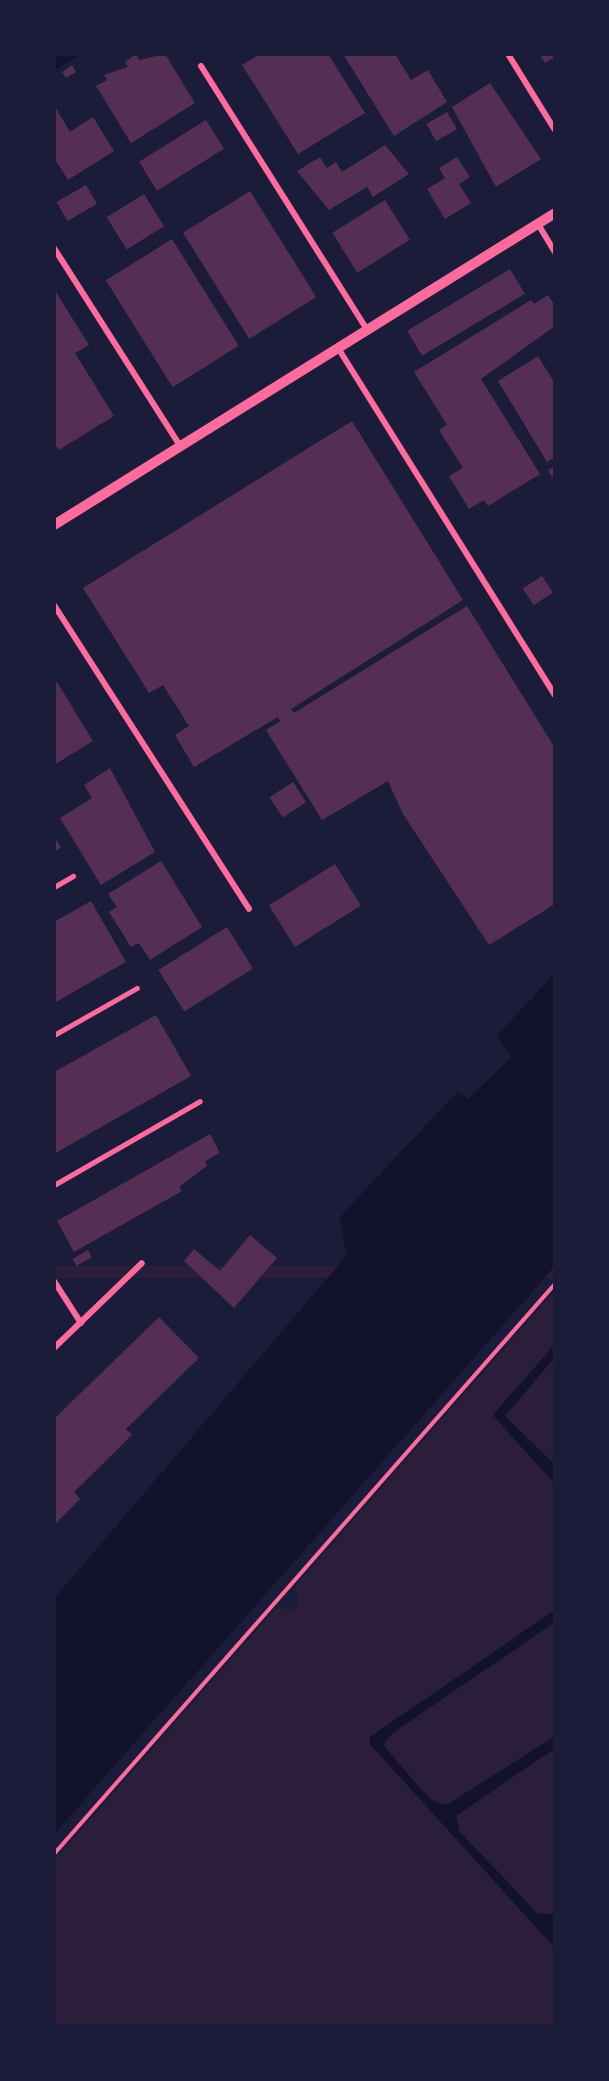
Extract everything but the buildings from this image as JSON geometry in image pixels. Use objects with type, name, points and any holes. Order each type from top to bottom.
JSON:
[{"type":"street","points":[[508,54],[555,130]]},
{"type":"street","points":[[201,66],[367,330]]},
{"type":"street","points":[[54,525],[555,213]]},
{"type":"street","points":[[538,224],[555,252]]},
{"type":"street","points":[[54,248],[180,446]]},
{"type":"street","points":[[338,348],[555,695]]},
{"type":"street","points":[[54,605],[249,909]]},
{"type":"street","points":[[54,1348],[142,1263]]},
{"type":"street","points":[[54,1281],[81,1323]]},
{"type":"lane","points":[[54,887],[73,876]]},
{"type":"lane","points":[[54,1035],[137,988]]},
{"type":"lane","points":[[54,1185],[200,1101]]},
{"type":"path","points":[[54,1854],[555,1284]]},
{"type":"shaded area","points":[[54,54],[81,54],[54,71]]},
{"type":"shaded area","points":[[555,973],[555,1266],[54,1834],[54,1599],[347,1255],[339,1218],[458,1091],[468,1099],[511,1057],[497,1036]]},
{"type":"shaded area","points":[[54,1266],[555,1266],[555,1278],[54,1278]]},
{"type":"shaded area","points":[[555,1291],[555,1344],[493,1416],[555,1484],[555,1610],[370,1737],[370,1744],[555,1948],[555,2027],[54,2027],[54,1861],[277,1607],[293,1611],[299,1604],[295,1586]]},
{"type":"shaded area","points":[[555,1344],[555,1357],[505,1416],[555,1465],[555,1484],[493,1415]]},
{"type":"shaded area","points":[[555,1357],[555,1465],[505,1416]]},
{"type":"shaded area","points":[[555,1610],[555,1622],[392,1733],[383,1745],[429,1798],[445,1806],[555,1736],[555,1748],[456,1816],[459,1831],[538,1914],[555,1914],[555,1948],[370,1744],[370,1737]]},
{"type":"shaded area","points":[[555,1622],[555,1736],[454,1803],[435,1804],[385,1752],[386,1738]]},
{"type":"shaded area","points":[[555,1748],[555,1914],[553,1915],[538,1914],[459,1831],[456,1816]]}]
